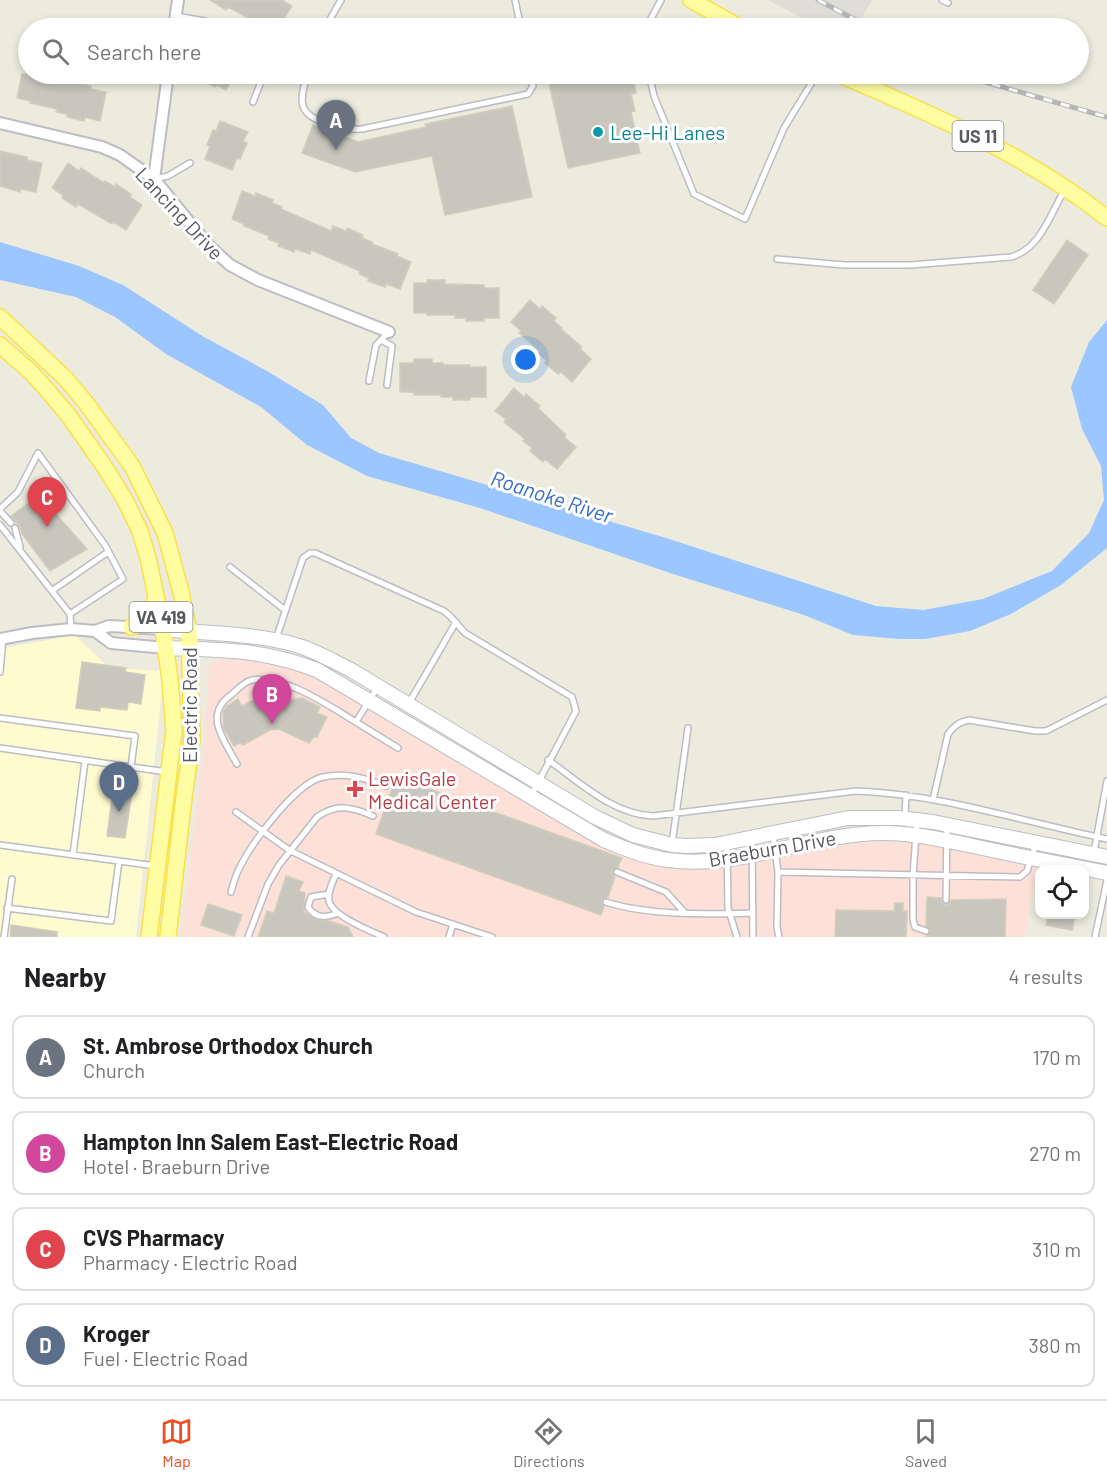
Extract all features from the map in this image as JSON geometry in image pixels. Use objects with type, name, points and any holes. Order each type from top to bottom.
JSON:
[{"type":"main road","points":[[691,0],[723,18]]},
{"type":"main road","name":"US 11","points":[[862,84],[979,136],[1024,161],[1107,218]]},
{"type":"main road","name":"Electric Road","points":[[0,317],[66,380],[86,403],[132,466],[165,533],[181,592],[189,632],[192,740],[168,937]]},
{"type":"main road","name":"Electric Road","points":[[0,345],[31,372],[69,416],[125,500],[140,531],[148,558],[164,629],[174,730],[149,937]]},
{"type":"main road","points":[[131,627],[141,623],[151,614],[156,596]]},
{"type":"street","points":[[176,18],[178,0]]},
{"type":"street","points":[[154,179],[167,84]]},
{"type":"street","name":"Lancing Drive","points":[[0,123],[102,147],[128,160],[154,179],[208,245],[230,265],[258,280],[389,332]]},
{"type":"street","name":"Braeburn Drive","points":[[2,639],[71,629],[95,631],[109,626],[164,629],[276,641],[297,646],[323,656],[378,686],[595,817],[633,835],[672,845],[715,845],[848,818],[911,819],[1100,855]]},
{"type":"street","name":"Braeburn Drive","points":[[95,631],[111,643],[166,648],[219,649],[271,656],[317,670],[604,840],[625,849],[669,860],[690,862],[728,859],[842,835],[867,833],[910,835],[946,840],[1107,873]]},
{"type":"street","points":[[317,670],[323,656]]},
{"type":"street","points":[[428,735],[437,723]]},
{"type":"lane","points":[[331,18],[341,0]]},
{"type":"lane","points":[[514,0],[518,18]]},
{"type":"lane","points":[[651,18],[661,0]]},
{"type":"lane","points":[[176,15],[190,18]]},
{"type":"lane","points":[[253,102],[260,84]]},
{"type":"lane","points":[[306,84],[302,100],[306,112],[311,117],[351,130],[528,94],[532,84]]},
{"type":"lane","points":[[651,84],[654,96],[694,194],[745,219],[784,128],[811,84]]},
{"type":"lane","points":[[154,179],[168,176],[190,163]]},
{"type":"lane","points":[[777,259],[844,266],[910,265],[1011,257],[1020,254],[1034,244],[1065,188]]},
{"type":"lane","points":[[369,381],[376,345],[389,332]]},
{"type":"lane","points":[[381,340],[392,346],[387,385]]},
{"type":"lane","points":[[21,550],[13,526],[0,510],[18,492],[38,453],[108,552],[123,579],[70,614]]},
{"type":"lane","points":[[0,525],[70,614],[71,629]]},
{"type":"lane","points":[[53,590],[108,552]]},
{"type":"lane","points":[[276,641],[303,558],[310,553],[315,553],[444,611],[465,633],[572,698],[576,711],[548,760],[531,796]]},
{"type":"lane","points":[[230,567],[285,609]]},
{"type":"lane","points":[[409,705],[456,622]]},
{"type":"lane","points":[[0,672],[2,639]]},
{"type":"lane","points":[[237,764],[217,726],[218,708],[222,701],[249,681],[270,680],[292,686],[398,748]]},
{"type":"lane","points":[[356,722],[378,686]]},
{"type":"lane","points":[[933,800],[948,735],[952,728],[960,722],[969,720],[1035,731],[1046,730],[1107,700]]},
{"type":"lane","points":[[0,718],[135,736],[131,767]]},
{"type":"lane","points":[[669,860],[688,728]]},
{"type":"lane","points":[[0,748],[170,772]]},
{"type":"lane","points":[[73,855],[85,760]]},
{"type":"lane","points":[[548,760],[610,804],[640,815],[653,816],[855,791],[906,795],[933,800],[1107,839]]},
{"type":"lane","points":[[231,892],[237,871],[263,831],[306,785],[322,777],[339,775],[358,776],[386,786]]},
{"type":"lane","points":[[1100,855],[1096,837],[1107,781]]},
{"type":"lane","points":[[906,795],[911,819],[915,927],[926,931]]},
{"type":"lane","points":[[248,937],[268,884],[289,850],[317,817],[334,808],[352,808],[373,816]]},
{"type":"lane","points":[[236,812],[289,850],[336,874],[416,912],[492,937]]},
{"type":"lane","points":[[910,835],[911,819]]},
{"type":"lane","points":[[946,900],[947,825]]},
{"type":"lane","points":[[772,833],[778,872],[777,927],[779,937]]},
{"type":"lane","points":[[752,838],[753,937]]},
{"type":"lane","points":[[778,872],[1020,877],[1027,871],[1037,842]]},
{"type":"lane","points":[[728,843],[728,908],[737,937]]},
{"type":"lane","points":[[0,845],[158,866]]},
{"type":"lane","points":[[7,908],[111,921],[119,861]]},
{"type":"lane","points":[[617,872],[666,892],[685,913]]},
{"type":"lane","points":[[336,874],[329,901],[338,913],[377,936],[384,937]]},
{"type":"lane","points":[[4,937],[12,879]]},
{"type":"lane","points":[[1095,937],[1107,880]]},
{"type":"lane","points":[[329,894],[311,897],[308,907],[318,916],[338,913]]},
{"type":"lane","points":[[606,902],[631,908],[685,913],[753,913]]},
{"type":"lane","points":[[449,937],[453,924]]},
{"type":"shaded area","points":[[768,0],[872,0],[862,18],[802,18]]},
{"type":"shaded area","points":[[75,635],[109,668],[164,671],[136,937],[0,937],[0,649]]},
{"type":"shaded area","name":"LewisGale Medical Center","points":[[227,656],[265,661],[319,678],[623,853],[709,866],[853,837],[915,837],[1039,863],[1035,865],[1035,883],[1024,937],[181,937],[205,740],[209,665]]},
{"type":"water","points":[[0,242],[79,266],[123,285],[204,337],[323,405],[351,438],[379,453],[666,538],[876,606],[923,610],[983,599],[1052,571],[1089,533],[1104,500],[1101,466],[1082,429],[1071,387],[1089,342],[1107,320],[1107,548],[1061,585],[1011,614],[970,631],[925,639],[853,635],[804,615],[670,573],[480,508],[367,476],[307,445],[261,407],[166,354],[115,317],[76,297],[0,280]]},
{"type":"building","points":[[210,0],[282,0],[292,6],[284,18],[248,18],[228,7],[226,10]]},
{"type":"building","points":[[20,84],[82,84],[91,86],[91,89],[106,92],[100,121],[85,117],[84,121],[67,117],[67,114],[56,112],[57,109],[17,98]]},
{"type":"building","points":[[209,84],[229,84],[226,90],[217,85],[215,87]]},
{"type":"building","name":"Lee-Hi Lanes","points":[[549,84],[634,84],[636,93],[631,94],[635,111],[631,112],[640,153],[568,168]]},
{"type":"building","points":[[512,106],[532,197],[445,215],[432,156],[355,172],[302,153],[313,125],[358,142],[426,127],[425,124]]},
{"type":"building","points":[[220,121],[248,132],[243,141],[247,143],[232,170],[205,159],[210,146],[207,145],[213,130],[216,131]]},
{"type":"building","points":[[0,151],[42,163],[36,192],[21,189],[20,192],[0,186]]},
{"type":"building","points":[[68,163],[79,171],[81,168],[104,183],[105,181],[115,187],[116,184],[142,205],[126,230],[78,204],[76,207],[52,188]]},
{"type":"building","points":[[242,191],[255,196],[256,193],[273,200],[272,203],[282,207],[281,209],[331,231],[333,226],[346,231],[347,228],[363,235],[362,238],[372,244],[398,254],[397,256],[411,262],[400,289],[368,281],[369,278],[359,274],[360,271],[311,250],[310,254],[295,249],[294,252],[278,246],[279,243],[268,239],[269,236],[232,219]]},
{"type":"building","points":[[1067,240],[1088,255],[1054,304],[1033,290]]},
{"type":"building","points":[[427,280],[445,280],[445,284],[484,285],[484,288],[499,288],[499,318],[466,321],[466,318],[455,318],[455,315],[414,313],[414,283],[427,283]]},
{"type":"building","points":[[530,300],[540,309],[542,306],[556,318],[554,321],[582,347],[580,349],[591,359],[572,382],[561,372],[558,374],[545,363],[547,361],[538,353],[540,351],[519,333],[521,331],[511,322]]},
{"type":"building","points":[[414,359],[432,359],[432,363],[443,363],[443,365],[486,367],[486,397],[453,400],[453,397],[441,397],[441,395],[414,395],[414,392],[400,392],[400,363],[414,363]]},
{"type":"building","points":[[514,388],[524,397],[526,394],[540,406],[538,408],[576,447],[557,469],[545,459],[543,462],[530,451],[532,448],[523,441],[525,439],[504,422],[506,419],[495,411]]},
{"type":"building","points":[[39,495],[87,549],[50,571],[11,516]]},
{"type":"building","points":[[82,662],[126,668],[125,672],[145,675],[141,704],[128,702],[127,710],[100,707],[100,711],[76,708]]},
{"type":"building","points":[[302,698],[320,707],[317,713],[327,717],[317,737],[309,743],[279,729],[270,730],[243,745],[240,743],[234,746],[224,729],[223,712],[227,706],[238,699],[242,706],[251,701],[258,704],[288,703],[290,700]]},
{"type":"building","points":[[396,777],[622,858],[618,867],[612,871],[615,877],[608,897],[602,900],[604,907],[601,915],[376,834]]},
{"type":"building","points":[[113,791],[132,793],[125,838],[107,836]]},
{"type":"building","points":[[286,876],[303,882],[299,891],[305,893],[304,912],[317,920],[348,927],[353,937],[258,937],[267,911],[274,913]]},
{"type":"building","points":[[927,897],[941,898],[945,905],[951,900],[1006,899],[1005,937],[925,937],[931,931],[926,926]]},
{"type":"building","points":[[895,903],[903,903],[903,911],[907,911],[906,937],[835,937],[836,910],[894,911]]},
{"type":"building","points":[[208,904],[242,915],[234,936],[201,925]]},
{"type":"building","points":[[1047,919],[1074,919],[1072,930],[1046,925]]},
{"type":"building","points":[[11,925],[57,932],[57,937],[10,937]]},
{"type":"railway","points":[[818,0],[852,18]]},
{"type":"railway","points":[[992,84],[1107,117]]},
{"type":"place","name":"Lee-Hi Lanes","points":[[598,132]]},
{"type":"place","name":"St. Ambrose Orthodox Church","points":[[336,150]]},
{"type":"place","name":"CVS Pharmacy","points":[[47,527]]},
{"type":"place","name":"Hampton Inn Salem East-Electric Road","points":[[272,724]]},
{"type":"place","name":"LewisGale Medical Center","points":[[355,789]]},
{"type":"place","name":"Kroger","points":[[119,812]]},
{"type":"water label","name":"Roanoke River","points":[[552,496]]}]
